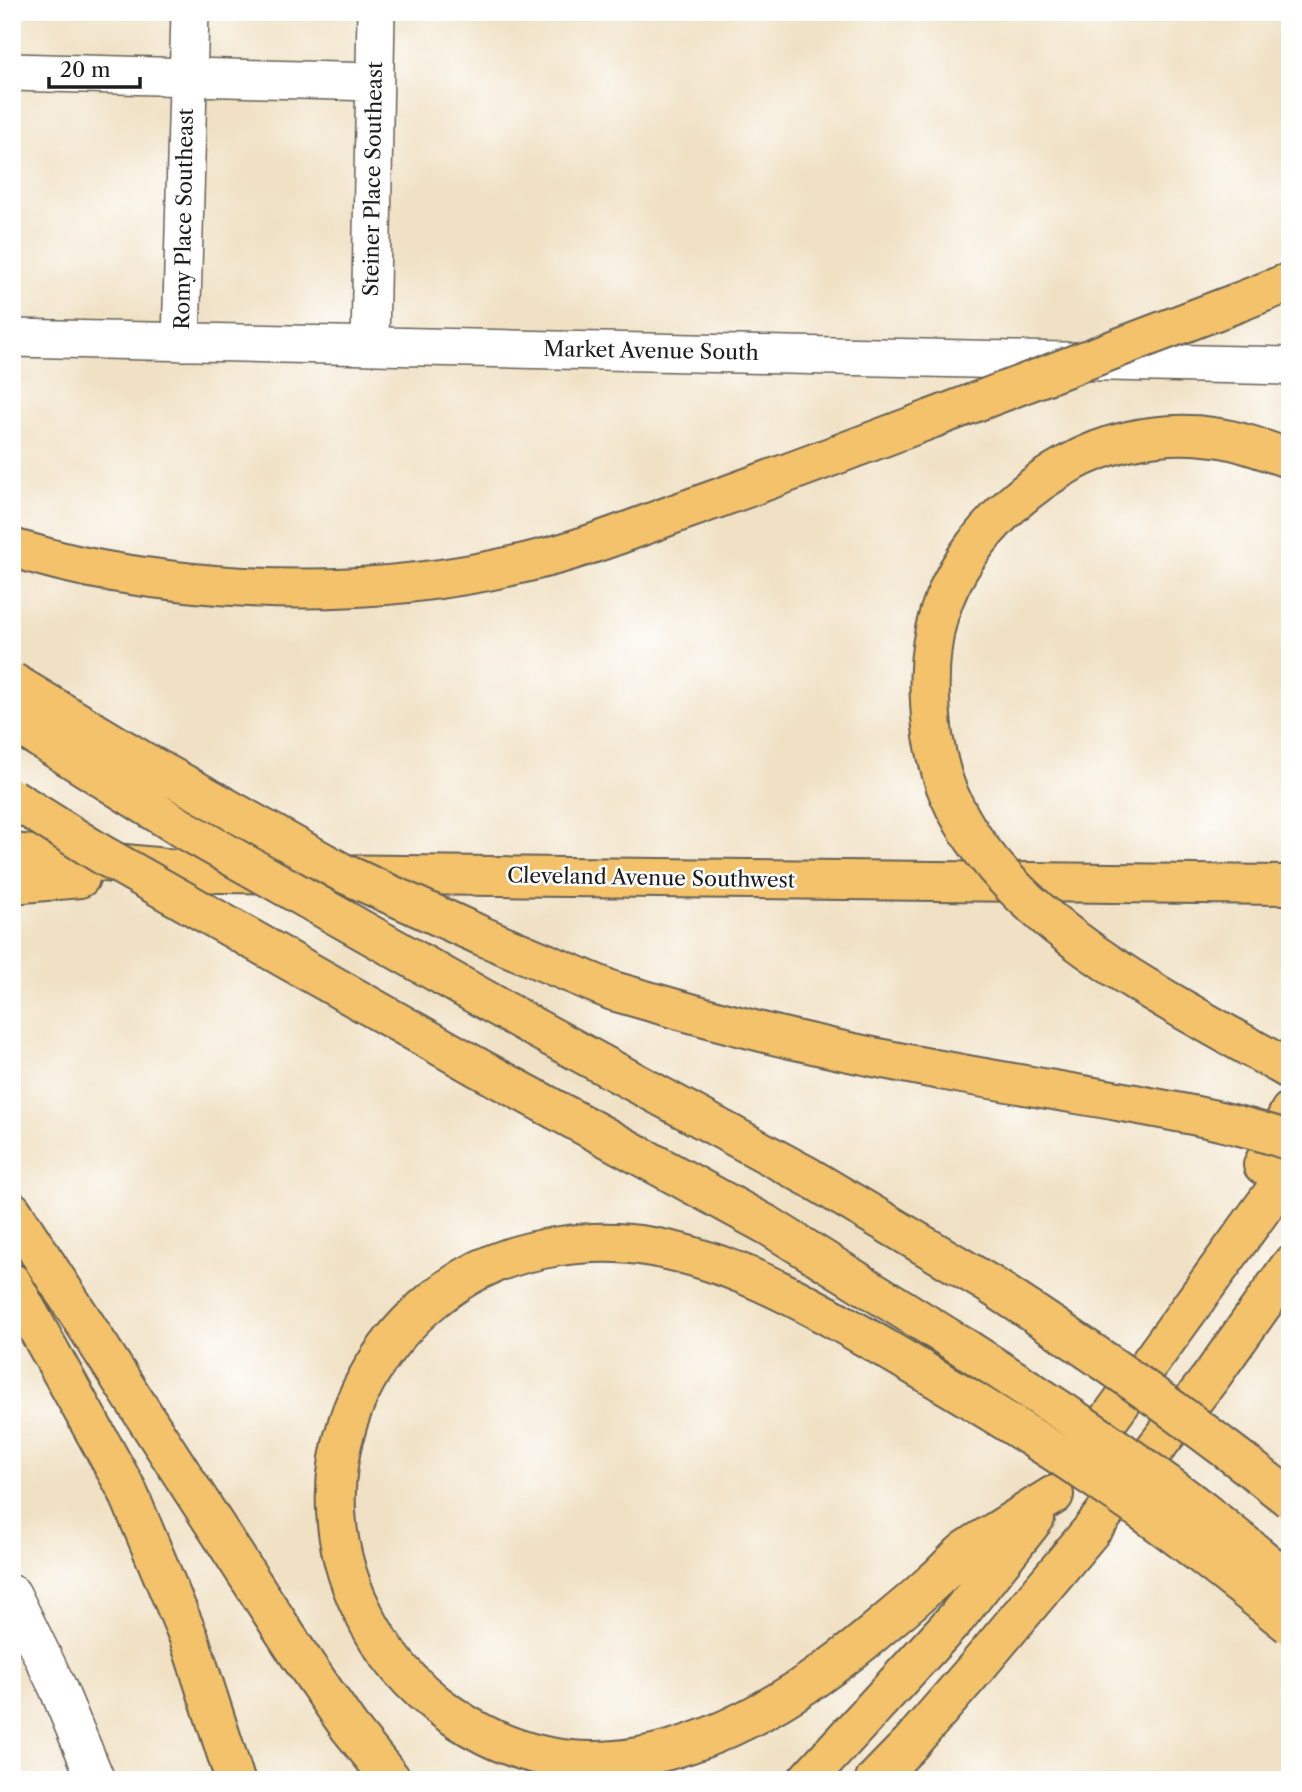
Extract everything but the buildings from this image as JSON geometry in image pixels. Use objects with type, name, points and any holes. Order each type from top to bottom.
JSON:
[{"type":"main road","points":[[12,548],[69,564],[141,577],[206,585],[274,589],[391,585],[491,570],[553,556],[724,497],[1290,282]]},
{"type":"main road","points":[[1290,459],[1244,443],[1214,437],[1158,436],[1127,441],[1098,451],[1055,472],[1003,513],[965,559],[939,613],[932,643],[929,705],[933,736],[947,791],[981,850],[1010,884],[1043,915],[1079,943],[1136,981],[1290,1070]]},
{"type":"main road","points":[[12,682],[141,760],[343,873],[482,936],[614,990],[715,1021],[802,1042],[913,1065],[1202,1116],[1290,1140]]},
{"type":"main road","points":[[12,721],[180,827],[535,1028],[809,1177],[989,1284],[1060,1330],[1244,1461],[1290,1499]]},
{"type":"main road","points":[[12,798],[124,868],[477,1067],[769,1226],[1053,1405],[1231,1533],[1290,1583]]},
{"type":"main road","name":"Cleveland Avenue Southwest","points":[[12,853],[216,873],[1290,885]]},
{"type":"main road","points":[[12,884],[55,879],[216,873]]},
{"type":"main road","points":[[1196,1301],[1290,1111]]},
{"type":"main road","points":[[807,1780],[957,1617],[1054,1495],[1290,1170]]},
{"type":"main road","points":[[12,1211],[297,1652],[349,1727],[392,1780]]},
{"type":"main road","points":[[1054,1495],[964,1551],[937,1579],[884,1625],[799,1690],[741,1722],[676,1748],[629,1758],[582,1761],[535,1755],[502,1743],[469,1727],[413,1684],[390,1657],[370,1626],[354,1593],[341,1549],[335,1489],[345,1429],[362,1385],[405,1326],[436,1298],[468,1276],[502,1261],[539,1250],[576,1244],[649,1246],[684,1254],[749,1277],[813,1308],[942,1382],[1121,1496],[1219,1568],[1290,1625]]},
{"type":"main road","points":[[875,1780],[960,1687],[1090,1532],[1211,1377],[1290,1266]]},
{"type":"main road","points":[[12,1283],[127,1490],[189,1638],[235,1780]]},
{"type":"street","name":"Romy Place Southeast","points":[[181,342],[190,12]]},
{"type":"street","name":"Steiner Place Southeast","points":[[370,346],[376,12]]},
{"type":"street","points":[[12,72],[374,82]]},
{"type":"street","name":"Market Avenue South","points":[[12,338],[1290,366]]},
{"type":"street","points":[[12,1594],[24,1646],[57,1686],[96,1780]]}]
